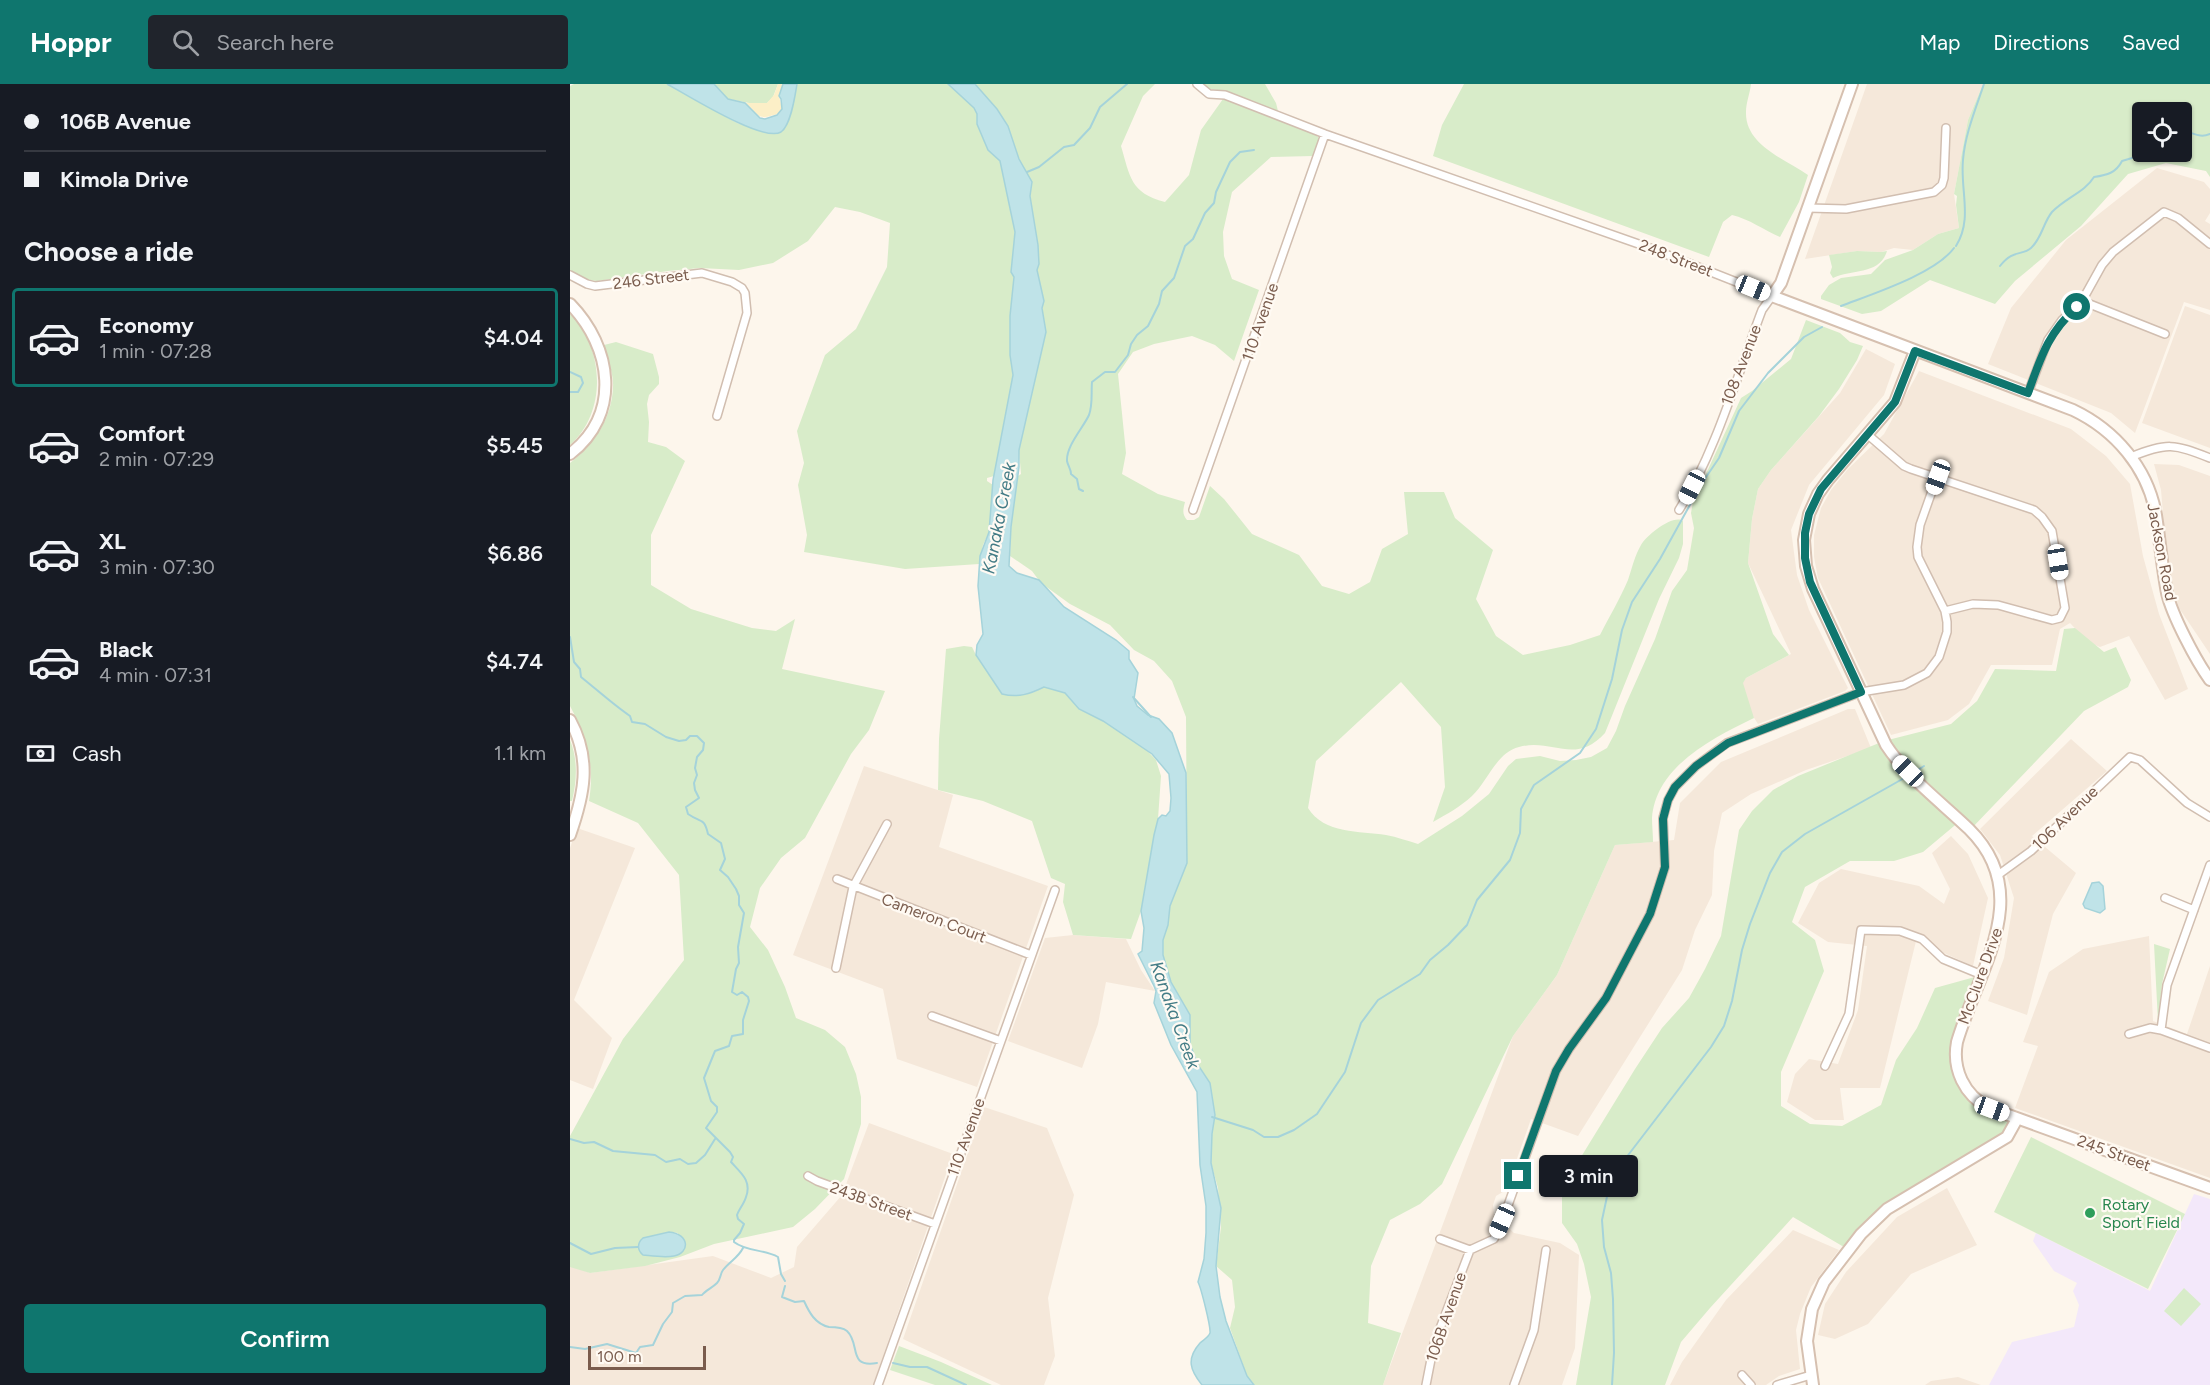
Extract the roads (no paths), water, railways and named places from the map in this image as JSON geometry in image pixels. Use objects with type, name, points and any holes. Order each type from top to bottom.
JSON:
[{"type":"street","name":"248 Street","points":[[1197,84],[1209,94],[1225,95],[1325,134],[1650,248],[2028,393],[2089,418],[2114,438],[2131,457]]},
{"type":"street","name":"108 Avenue","points":[[1679,510],[1715,436],[1762,310],[1781,283],[1852,84]]},
{"type":"street","points":[[1808,208],[1846,209],[1934,192],[1942,185],[1944,178],[1946,128]]},
{"type":"street","name":"110 Avenue","points":[[1193,510],[1325,134]]},
{"type":"street","points":[[2028,393],[2048,340],[2062,320],[2082,301],[2102,265],[2113,252],[2164,212],[2178,218],[2210,244]]},
{"type":"street","name":"246 Street","points":[[570,275],[587,285],[595,286],[702,273],[732,282],[741,288],[745,293],[747,313],[717,416]]},
{"type":"street","points":[[2082,301],[2165,334]]},
{"type":"street","points":[[570,304],[592,331],[603,361],[607,384],[604,401],[594,426],[582,444],[570,454]]},
{"type":"street","name":"McClure Drive","points":[[1915,351],[1895,402],[1818,494],[1808,519],[1804,546],[1810,582],[1884,741],[1892,754],[1979,840],[1998,875],[2001,901],[1999,925],[1958,1038],[1956,1052],[1958,1068],[1965,1088],[1975,1100],[2017,1119]]},
{"type":"street","points":[[1867,434],[1904,466],[1938,477],[2034,510],[2043,517],[2052,531],[2065,608],[2060,618],[2052,620],[1998,606],[1973,603],[1945,611],[1918,556],[1917,547],[1920,525],[1938,477]]},
{"type":"street","points":[[2131,457],[2158,446],[2173,446],[2210,458]]},
{"type":"street","name":"Jackson Road","points":[[2131,457],[2144,479],[2152,500],[2169,600],[2210,680]]},
{"type":"street","name":"106B Avenue","points":[[1426,1385],[1434,1344],[1470,1250],[1494,1239],[1556,1071],[1606,998],[1650,914],[1665,867],[1663,819],[1668,800],[1675,787],[1690,771],[1728,743],[1861,692],[1904,685],[1927,673],[1939,657],[1944,645],[1947,632],[1945,611]]},
{"type":"street","points":[[570,720],[582,747],[585,770],[584,792],[570,835]]},
{"type":"street","name":"106 Avenue","points":[[1998,875],[2031,851],[2130,758],[2140,760],[2187,802],[2210,817]]},
{"type":"street","points":[[836,968],[853,886],[887,824]]},
{"type":"street","points":[[2161,1030],[2167,985],[2210,865]]},
{"type":"street","name":"Cameron Court","points":[[837,879],[1031,956]]},
{"type":"street","name":"110 Avenue","points":[[878,1385],[1055,890]]},
{"type":"street","points":[[2165,898],[2194,910]]},
{"type":"street","points":[[1825,1066],[1848,1014],[1861,930],[1900,931],[1922,939],[1943,958],[1982,975]]},
{"type":"street","points":[[932,1016],[1001,1041]]},
{"type":"street","points":[[2129,1034],[2150,1028],[2210,1048]]},
{"type":"street","points":[[1777,1385],[1812,1380],[1807,1336],[1814,1304],[1824,1282],[1868,1226],[1893,1205],[2007,1137],[2017,1119]]},
{"type":"street","name":"245 Street","points":[[2017,1119],[2210,1188]]},
{"type":"street","name":"243B Street","points":[[808,1176],[936,1224]]},
{"type":"street","name":"106B Avenue","points":[[1440,1239],[1470,1250]]},
{"type":"street","points":[[1514,1385],[1534,1330],[1546,1250]]},
{"type":"street","points":[[1742,1375],[1751,1385]]},
{"type":"water","points":[[667,84],[714,84],[728,99],[745,103],[760,118],[765,119],[777,115],[782,109],[779,96],[783,84],[797,84],[787,123],[781,132],[772,134],[742,124]]},
{"type":"water","points":[[948,84],[975,84],[997,109],[1008,126],[1019,159],[1032,182],[1030,196],[1038,245],[1037,270],[1044,301],[1042,308],[1046,332],[1019,450],[1009,566],[1017,573],[1039,580],[1064,607],[1116,640],[1129,651],[1129,659],[1138,673],[1134,699],[1137,706],[1148,715],[1159,719],[1172,733],[1186,773],[1187,863],[1170,906],[1168,925],[1163,940],[1163,955],[1171,982],[1190,1015],[1190,1044],[1198,1065],[1210,1083],[1215,1115],[1211,1163],[1221,1208],[1216,1266],[1220,1297],[1226,1321],[1247,1376],[1254,1385],[1202,1385],[1191,1364],[1196,1349],[1210,1333],[1206,1308],[1198,1282],[1204,1259],[1206,1206],[1200,1165],[1197,1092],[1171,1045],[1154,1003],[1156,991],[1138,954],[1142,951],[1144,928],[1141,911],[1154,835],[1158,819],[1162,815],[1166,816],[1170,811],[1169,774],[1152,754],[1103,721],[1079,709],[1065,693],[1044,687],[1024,695],[1002,694],[976,655],[977,645],[983,634],[978,586],[980,556],[989,532],[993,480],[1013,375],[1010,355],[1010,316],[1015,232],[1000,161],[988,150],[977,124],[977,114],[974,108]]},
{"type":"water","points":[[2099,882],[2103,886],[2105,909],[2100,913],[2085,908],[2083,904],[2092,883]]},
{"type":"water","points":[[669,1232],[676,1233],[684,1240],[685,1248],[679,1254],[663,1257],[641,1253],[639,1244],[643,1238]]},
{"type":"waterway","points":[[1027,172],[1039,167],[1064,147],[1074,145],[1090,128],[1100,107],[1127,84]]},
{"type":"waterway","points":[[1956,246],[1961,236],[1965,215],[1964,150],[1984,84]]},
{"type":"waterway","points":[[2192,133],[2202,136],[2210,134]]},
{"type":"waterway","points":[[1083,491],[1079,489],[1077,479],[1071,474],[1067,455],[1089,415],[1092,382],[1105,372],[1115,372],[1128,355],[1137,335],[1148,326],[1159,304],[1162,291],[1174,278],[1185,246],[1193,239],[1205,213],[1214,203],[1216,192],[1230,162],[1240,152],[1254,150]]},
{"type":"waterway","points":[[2000,266],[2009,257],[2031,248],[2038,240],[2049,216],[2057,207],[2085,187],[2094,177],[2111,173],[2122,161],[2132,158]]},
{"type":"waterway","points":[[1841,306],[1918,275],[1933,266],[1954,248]]},
{"type":"waterway","points":[[1212,1117],[1253,1130],[1264,1137],[1278,1137],[1294,1130],[1317,1114],[1345,1072],[1361,1023],[1378,1000],[1420,974],[1430,960],[1467,925],[1477,900],[1510,860],[1520,833],[1521,809],[1534,785],[1580,753],[1596,729],[1612,679],[1622,630],[1632,602],[1719,458],[1739,411],[1768,373],[1804,337],[1822,327]]},
{"type":"waterway","points":[[570,372],[581,377],[583,383],[578,392],[570,392]]},
{"type":"waterway","points":[[570,637],[574,662],[580,669],[581,677],[630,716],[632,722],[645,724],[666,737],[679,741],[686,740],[690,736],[697,736],[704,743],[703,750],[697,757],[695,768],[697,775],[694,783],[699,798],[686,807],[688,814],[703,823],[708,834],[721,843],[725,859],[720,870],[728,877],[739,896],[739,905],[744,913],[738,947],[739,963],[732,992],[737,995],[742,992],[749,1001],[743,1020],[743,1034],[732,1036],[729,1046],[715,1051],[704,1078],[711,1101],[717,1107],[717,1112],[706,1128],[730,1152],[733,1157],[731,1162],[742,1174],[748,1186],[746,1197],[737,1215],[744,1224],[734,1242],[778,1257],[781,1274],[785,1281]]},
{"type":"waterway","name":"Kanaka Creek","points":[[1133,697],[1151,717]]},
{"type":"waterway","points":[[1913,773],[1924,766]]},
{"type":"waterway","points":[[1612,1385],[1613,1299],[1602,1220],[1608,1192],[1619,1167],[1711,1047],[1724,1026],[1750,924],[1770,873],[1782,852],[1805,834],[1906,777]]},
{"type":"waterway","points":[[570,1139],[584,1143],[594,1142],[613,1151],[655,1155],[666,1162],[680,1159],[688,1164],[696,1163],[705,1155],[715,1139]]},
{"type":"waterway","points":[[570,1243],[591,1254],[615,1248],[638,1247]]},
{"type":"waterway","points":[[570,1347],[585,1349],[607,1344],[636,1353],[640,1347],[653,1345],[663,1324],[672,1312],[673,1303],[685,1296],[702,1295],[715,1285],[723,1270],[743,1248]]},
{"type":"waterway","points":[[785,1286],[782,1297],[795,1302],[804,1301],[810,1313],[820,1323],[847,1331],[851,1336],[856,1354],[862,1362],[877,1363]]},
{"type":"waterway","points":[[893,1363],[910,1367],[927,1367],[966,1385]]},
{"type":"place","name":"Rotary Sport Field","points":[[2090,1213]]}]
